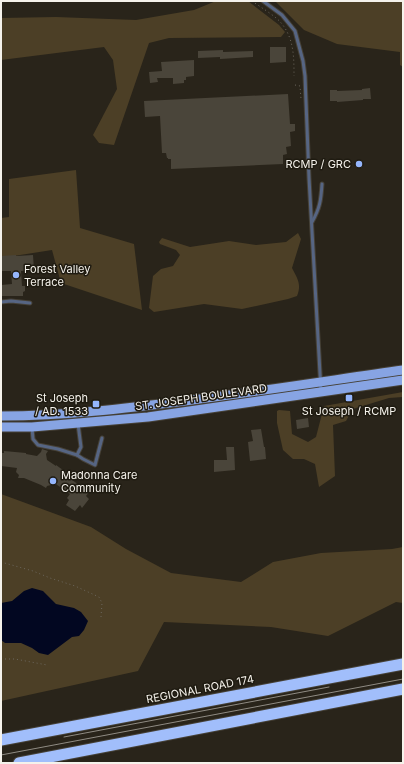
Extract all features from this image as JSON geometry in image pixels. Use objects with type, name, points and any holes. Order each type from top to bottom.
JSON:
[{"type":"highway","name":"REGIONAL ROAD 174","points":[[1,740],[403,664]]},
{"type":"highway","points":[[19,763],[403,690]]},
{"type":"main road","name":"ST. JOSEPH BOULEVARD","points":[[1,416],[76,413],[144,406],[225,396],[403,370]]},
{"type":"main road","name":"ST. JOSEPH BOULEVARD","points":[[1,427],[32,427],[78,424],[148,417],[403,380]]},
{"type":"main road","points":[[225,396],[227,406]]},
{"type":"main road","points":[[76,413],[78,424]]},
{"type":"lane","points":[[263,1],[282,15],[295,31],[303,61],[321,393]]},
{"type":"lane","points":[[311,223],[319,208],[322,184]]},
{"type":"lane","points":[[1,302],[11,301],[30,303]]},
{"type":"lane","points":[[77,455],[81,447],[78,424]]},
{"type":"lane","points":[[32,427],[33,439],[38,445],[77,455],[95,465],[102,438]]},
{"type":"path","points":[[252,1],[282,24],[286,31],[293,50],[294,76]]},
{"type":"path","points":[[295,85],[300,86],[301,104]]},
{"type":"path","points":[[1,562],[33,571],[75,586],[99,597],[102,603],[101,617]]},
{"type":"path","points":[[1,659],[15,659],[47,665]]},
{"type":"shaded area","points":[[216,1],[248,1],[279,25],[285,32],[281,37],[169,38],[149,43],[114,145],[99,143],[93,135],[117,89],[113,60],[104,47],[1,60],[1,18],[56,17],[136,20],[194,10]]},
{"type":"shaded area","points":[[275,1],[403,1],[403,67],[400,65],[400,52],[337,44],[304,30]]},
{"type":"shaded area","points":[[76,170],[80,228],[134,244],[142,310],[61,283],[52,250],[1,258],[1,218],[9,217],[9,179]]},
{"type":"shaded area","points":[[298,233],[301,239],[292,268],[299,285],[297,296],[242,309],[204,304],[154,312],[149,308],[153,276],[161,269],[173,266],[180,255],[176,250],[160,244],[159,242],[162,238],[190,247],[229,241],[256,245],[286,242]]},
{"type":"shaded area","points":[[403,392],[403,397],[389,398],[356,408],[352,410],[346,421],[333,425],[335,476],[319,487],[315,464],[304,459],[293,459],[283,450],[277,423],[277,411],[279,410],[290,411],[292,434],[308,442],[316,437],[324,406]]},
{"type":"shaded area","points":[[1,494],[91,527],[126,549],[171,573],[241,582],[273,562],[321,553],[403,547],[403,603],[396,602],[328,636],[271,627],[164,622],[138,671],[1,701]]},
{"type":"water","points":[[32,588],[43,591],[56,604],[74,608],[81,612],[88,621],[84,630],[79,636],[72,637],[48,655],[39,653],[21,643],[5,643],[1,640],[1,603],[12,601],[24,591]]},
{"type":"building","points":[[270,47],[286,47],[286,62],[270,63]]},
{"type":"building","points":[[223,50],[223,52],[253,51],[253,57],[220,59],[220,57],[198,58],[198,51]]},
{"type":"building","points":[[194,60],[194,76],[186,77],[184,83],[173,84],[173,78],[157,78],[158,82],[150,83],[149,72],[162,71],[161,62]]},
{"type":"building","points":[[370,88],[371,99],[337,102],[330,101],[330,90],[362,90]]},
{"type":"building","points":[[288,94],[290,124],[295,124],[295,131],[290,132],[291,146],[286,147],[287,154],[283,155],[283,164],[171,169],[171,159],[167,158],[166,153],[162,153],[160,116],[145,117],[144,101]]},
{"type":"building","name":"Forest Valley Terrace","points":[[33,255],[34,270],[21,271],[22,286],[25,286],[23,296],[1,296],[1,285],[12,284],[11,271],[1,271],[1,256]]},
{"type":"building","points":[[308,418],[309,427],[297,429],[296,420]]},
{"type":"building","points":[[261,429],[266,459],[250,461],[248,442],[253,441],[251,430]]},
{"type":"building","points":[[226,447],[234,447],[235,470],[214,472],[214,460],[227,460]]},
{"type":"building","name":"Madonna Care Community","points":[[42,449],[48,451],[46,454],[47,460],[74,478],[72,480],[89,492],[86,496],[89,499],[82,508],[80,505],[75,511],[66,505],[69,500],[67,498],[70,494],[53,482],[46,488],[24,478],[18,478],[19,475],[16,472],[17,468],[1,466],[1,453],[4,453],[4,451],[26,453],[37,456]]},
{"type":"tram line","points":[[1,755],[403,679]]},
{"type":"tram line","points":[[64,737],[329,687]]},
{"type":"place","name":"RCMP / GRC","points":[[359,164]]},
{"type":"place","name":"Forest Valley Terrace","points":[[16,275]]},
{"type":"place","name":"St Joseph / RCMP","points":[[349,398]]},
{"type":"place","name":"St Joseph / AD. 1533","points":[[96,404]]},
{"type":"place","name":"Madonna Care Community","points":[[53,481]]}]
